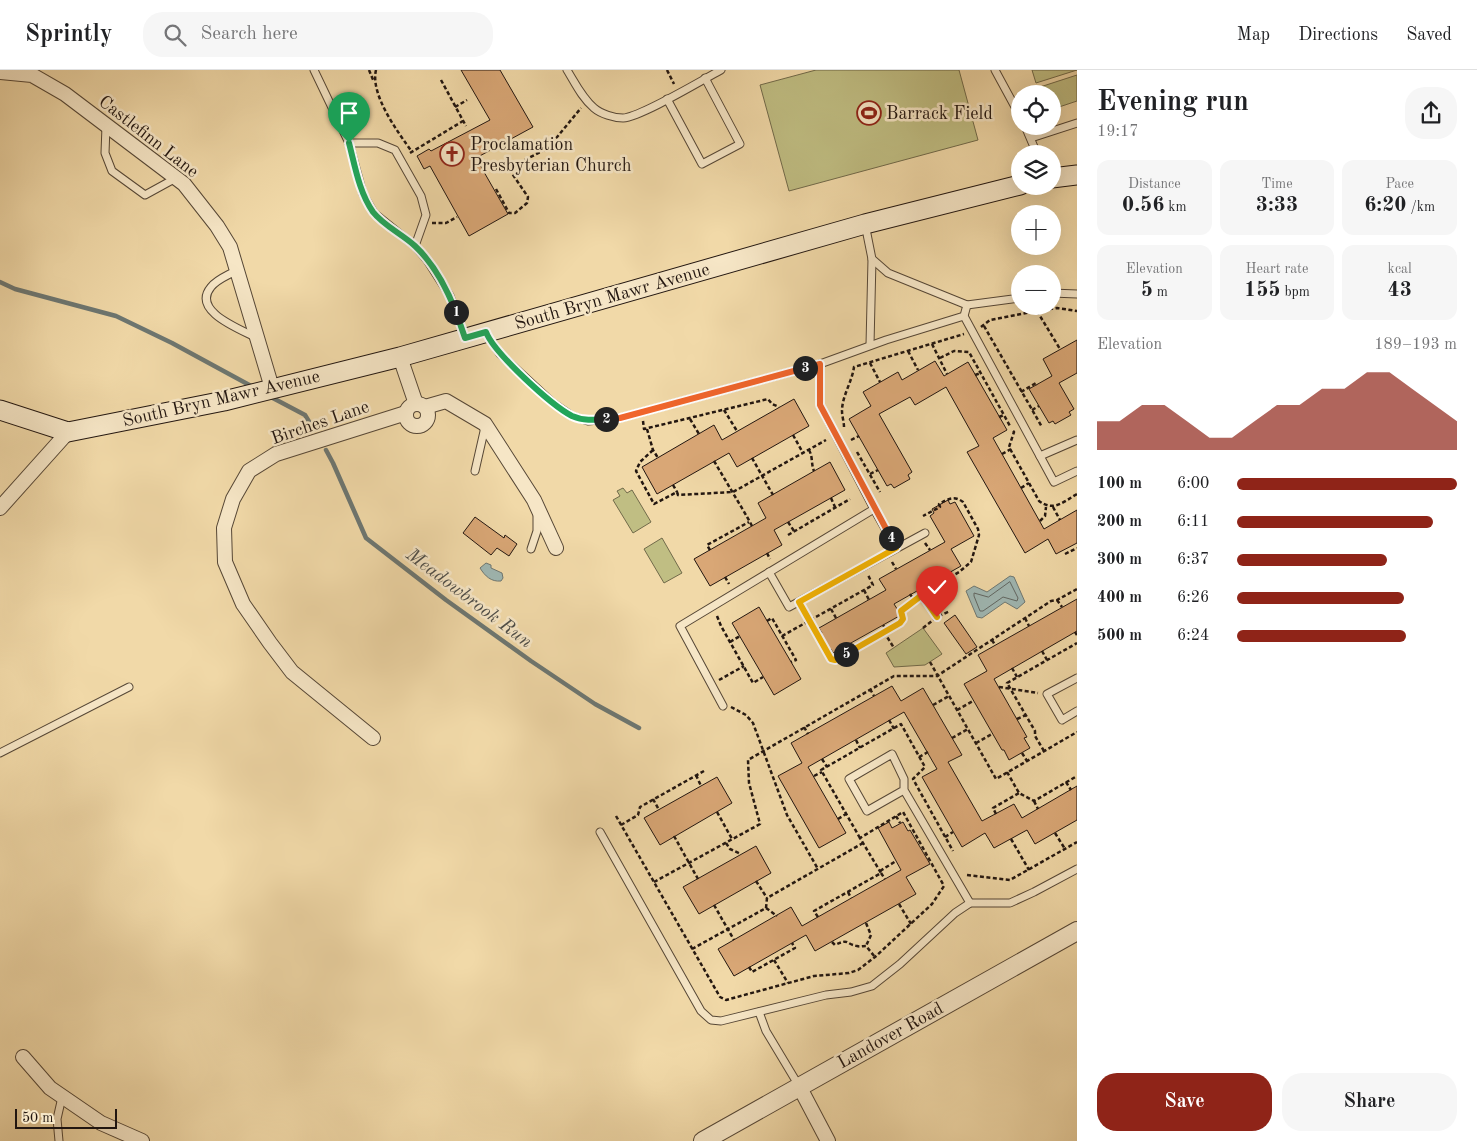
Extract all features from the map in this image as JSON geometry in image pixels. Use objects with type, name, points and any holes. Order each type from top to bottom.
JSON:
[{"type":"main road","points":[[1061,177],[1077,175]]},
{"type":"main road","name":"South Bryn Mawr Avenue","points":[[0,410],[68,432],[224,401],[400,357],[865,224],[1011,187]]},
{"type":"street","name":"Castlefinn Lane","points":[[0,72],[32,76],[65,94],[184,184],[217,226],[230,247],[258,338],[268,389]]},
{"type":"street","points":[[400,357],[416,408]]},
{"type":"street","name":"Birches Lane","points":[[373,738],[292,672],[243,604],[225,562],[224,528],[233,499],[249,471],[276,454],[416,408],[446,402],[485,424],[538,509],[556,548]]},
{"type":"street","points":[[0,508],[68,432]]},
{"type":"street","name":"Landover Road","points":[[703,1141],[1077,931]]},
{"type":"street","points":[[23,1058],[50,1088],[101,1123],[142,1141]]},
{"type":"street","points":[[799,1086],[828,1141]]},
{"type":"lane","points":[[314,70],[349,143],[363,194],[374,213],[415,246],[428,260],[450,296],[465,338]]},
{"type":"lane","points":[[567,70],[587,101],[595,109],[608,115],[624,118],[647,109],[721,70]]},
{"type":"lane","points":[[995,70],[1011,99]]},
{"type":"lane","points":[[667,99],[702,164],[740,144],[705,78]]},
{"type":"lane","points":[[1031,138],[1077,123]]},
{"type":"lane","points":[[106,125],[105,153],[112,171],[145,195],[176,178]]},
{"type":"lane","points":[[1030,135],[1034,145]]},
{"type":"lane","points":[[349,143],[378,143],[395,150],[421,196],[426,215],[415,246]]},
{"type":"lane","points":[[865,224],[872,259],[870,345]]},
{"type":"lane","points":[[872,259],[888,273],[966,305],[988,304],[1011,300]]},
{"type":"lane","points":[[238,270],[211,287],[208,293],[208,306],[216,316],[258,338]]},
{"type":"lane","points":[[1061,294],[1077,294]]},
{"type":"lane","points":[[966,305],[964,316],[1054,482],[1077,471]]},
{"type":"lane","points":[[486,332],[500,354],[553,403],[572,416],[588,421],[620,418],[820,364],[870,345],[964,316]]},
{"type":"lane","points":[[820,364],[820,405],[896,548]]},
{"type":"lane","points":[[475,471],[485,424]]},
{"type":"lane","points":[[1040,456],[1077,440]]},
{"type":"lane","points":[[532,549],[537,531],[538,509]]},
{"type":"lane","points":[[722,706],[680,626],[874,509]]},
{"type":"lane","points":[[770,572],[789,607],[924,533]]},
{"type":"lane","points":[[1077,678],[1047,694],[1062,720],[1077,712]]},
{"type":"lane","points":[[0,753],[129,687]]},
{"type":"lane","points":[[904,790],[867,811],[849,779],[892,754],[904,779],[904,790],[970,903]]},
{"type":"lane","points":[[600,832],[702,1011],[711,1020],[721,1021],[826,995],[852,992],[872,986],[900,964],[955,913],[970,903],[1010,903],[1077,869]]},
{"type":"lane","points":[[759,1012],[766,1031],[799,1086]]},
{"type":"lane","points":[[59,1141],[57,1119],[62,1096]]},
{"type":"path","points":[[369,70],[386,112],[412,152]]},
{"type":"path","points":[[374,83],[376,70]]},
{"type":"path","points":[[667,70],[679,92]]},
{"type":"path","points":[[441,80],[466,126]]},
{"type":"path","points":[[455,108],[467,100]]},
{"type":"path","points":[[496,190],[509,214],[527,203],[528,196],[511,172],[515,166],[548,148],[587,101]]},
{"type":"path","points":[[399,158],[463,121]]},
{"type":"path","points":[[424,223],[446,223],[457,217]]},
{"type":"path","points":[[1061,309],[1077,311]]},
{"type":"path","points":[[673,485],[678,495],[733,492],[810,450],[836,435],[844,428],[842,409],[852,380],[854,367],[972,331],[984,326],[990,320],[1017,315]]},
{"type":"path","points":[[1040,315],[1060,349]]},
{"type":"path","points":[[984,326],[1042,427]]},
{"type":"path","points":[[932,344],[947,374]]},
{"type":"path","points":[[940,358],[954,350],[969,352],[1014,432],[1009,447],[1039,501],[1046,506],[1053,507],[1077,494]]},
{"type":"path","points":[[908,351],[918,370]]},
{"type":"path","points":[[870,363],[880,382]]},
{"type":"path","points":[[975,375],[980,373]]},
{"type":"path","points":[[1022,392],[1037,384]]},
{"type":"path","points":[[647,429],[768,399],[772,404],[779,407]]},
{"type":"path","points":[[1032,410],[1039,406]]},
{"type":"path","points":[[724,410],[737,431]]},
{"type":"path","points":[[641,412],[644,429],[647,429],[653,450],[658,458]]},
{"type":"path","points":[[999,417],[1004,415]]},
{"type":"path","points":[[690,419],[699,434]]},
{"type":"path","points":[[848,434],[851,440],[859,436]]},
{"type":"path","points":[[793,435],[803,453]]},
{"type":"path","points":[[856,449],[880,492]]},
{"type":"path","points":[[1002,454],[1011,449]]},
{"type":"path","points":[[653,450],[640,462],[636,471],[654,504],[677,492]]},
{"type":"path","points":[[810,450],[814,471]]},
{"type":"path","points":[[752,458],[773,495]]},
{"type":"path","points":[[714,461],[752,526]]},
{"type":"path","points":[[870,474],[878,470]]},
{"type":"path","points":[[1021,488],[1029,484]]},
{"type":"path","points":[[799,602],[831,659],[835,660],[900,623],[903,619],[901,611],[914,600],[947,580],[971,562],[979,535],[978,529],[960,499],[951,497],[939,504],[940,507],[923,516]]},
{"type":"path","points":[[830,498],[836,507]]},
{"type":"path","points":[[788,535],[850,499]]},
{"type":"path","points":[[1040,521],[1045,516],[1046,506]]},
{"type":"path","points":[[1053,507],[1060,520]]},
{"type":"path","points":[[710,550],[707,545],[749,522]]},
{"type":"path","points":[[788,522],[794,531]]},
{"type":"path","points":[[925,542],[930,550]]},
{"type":"path","points":[[1065,554],[1076,548],[1073,545]]},
{"type":"path","points":[[767,553],[771,561]]},
{"type":"path","points":[[892,561],[896,569]]},
{"type":"path","points":[[782,636],[872,585],[867,576],[875,571]]},
{"type":"path","points":[[944,576],[947,580]]},
{"type":"path","points":[[654,882],[760,824],[749,783],[748,760],[894,676],[937,676],[1051,601],[1057,600],[1077,589]]},
{"type":"path","points":[[864,590],[869,600]]},
{"type":"path","points":[[910,594],[914,600]]},
{"type":"path","points":[[922,595],[937,617]]},
{"type":"path","points":[[1057,600],[1062,607]]},
{"type":"path","points":[[711,606],[754,683],[764,677]]},
{"type":"path","points":[[831,609],[836,618]]},
{"type":"path","points":[[923,628],[937,617],[950,611]]},
{"type":"path","points":[[767,620],[772,618],[796,660],[791,662]]},
{"type":"path","points":[[1025,618],[1029,626]]},
{"type":"path","points":[[883,625],[894,648]]},
{"type":"path","points":[[730,642],[740,636]]},
{"type":"path","points":[[992,640],[995,645]]},
{"type":"path","points":[[1044,751],[1007,683],[1077,643]]},
{"type":"path","points":[[850,644],[854,649]]},
{"type":"path","points":[[1042,651],[1047,660]]},
{"type":"path","points":[[930,662],[996,779],[1077,732]]},
{"type":"path","points":[[711,684],[744,666]]},
{"type":"path","points":[[1012,668],[1017,677]]},
{"type":"path","points":[[999,687],[1047,694]]},
{"type":"path","points":[[870,690],[874,696]]},
{"type":"path","points":[[933,705],[949,696]]},
{"type":"path","points":[[957,710],[973,701]]},
{"type":"path","points":[[722,706],[734,707],[746,715],[753,723],[787,815],[818,869]]},
{"type":"path","points":[[1017,719],[1026,715]]},
{"type":"path","points":[[889,720],[894,728]]},
{"type":"path","points":[[804,727],[808,734]]},
{"type":"path","points":[[952,738],[968,730]]},
{"type":"path","points":[[976,743],[992,734]]},
{"type":"path","points":[[856,740],[860,748]]},
{"type":"path","points":[[919,757],[928,752]]},
{"type":"path","points":[[1022,752],[1027,762]]},
{"type":"path","points":[[822,759],[827,767]]},
{"type":"path","points":[[621,825],[638,815],[640,807],[704,771]]},
{"type":"path","points":[[814,776],[822,772]]},
{"type":"path","points":[[1007,772],[1019,793],[1034,801],[1038,809]]},
{"type":"path","points":[[696,775],[702,786]]},
{"type":"path","points":[[1034,801],[1077,776]]},
{"type":"path","points":[[1066,782],[1071,790]]},
{"type":"path","points":[[996,814],[993,808],[1019,793]]},
{"type":"path","points":[[653,799],[659,810]]},
{"type":"path","points":[[717,812],[732,840]]},
{"type":"path","points":[[616,816],[720,997],[726,1000],[814,976],[849,973],[866,965],[932,904],[944,886],[904,812],[860,838],[885,879]]},
{"type":"path","points":[[838,818],[846,814]]},
{"type":"path","points":[[896,816],[900,823]]},
{"type":"path","points":[[945,837],[953,832]]},
{"type":"path","points":[[1055,833],[1065,849]]},
{"type":"path","points":[[674,836],[698,879]]},
{"type":"path","points":[[1011,839],[1028,870]]},
{"type":"path","points":[[726,842],[730,849],[741,854]]},
{"type":"path","points":[[767,898],[863,844]]},
{"type":"path","points":[[818,917],[814,911],[896,861]]},
{"type":"path","points":[[756,881],[767,898],[766,908]]},
{"type":"path","points":[[848,892],[851,898]]},
{"type":"path","points":[[899,904],[911,924]]},
{"type":"path","points":[[714,905],[734,940]]},
{"type":"path","points":[[692,949],[766,908]]},
{"type":"path","points":[[766,908],[777,916]]},
{"type":"path","points":[[866,923],[871,935],[866,946]]},
{"type":"path","points":[[832,942],[835,945],[848,942],[856,946],[866,946]]},
{"type":"path","points":[[749,967],[752,972],[774,960],[795,948],[792,943]]},
{"type":"path","points":[[866,946],[875,957]]},
{"type":"path","points":[[774,960],[788,984]]},
{"type":"shaded area","name":"Barrack Field","points":[[816,70],[959,70],[978,140],[789,191],[760,85]]},
{"type":"shaded area","points":[[1032,70],[1077,70],[1036,83]]},
{"type":"shaded area","points":[[1077,75],[1077,101],[1061,106],[1061,85],[1046,85]]},
{"type":"shaded area","points":[[623,488],[627,493],[632,490],[651,522],[633,533],[613,500],[620,496],[617,491]]},
{"type":"shaded area","points":[[662,538],[682,573],[664,583],[644,549]]},
{"type":"shaded area","points":[[923,628],[942,654],[925,665],[894,667],[886,653]]},
{"type":"water","points":[[486,563],[491,565],[491,568],[502,573],[503,578],[501,581],[491,579],[484,574],[480,568]]},
{"type":"water","points":[[1010,576],[1014,577],[1025,602],[1017,609],[1005,602],[982,618],[977,617],[966,591],[974,586],[987,592]]},
{"type":"building","name":"Proclamation Presbyterian Church","points":[[461,70],[500,70],[533,127],[476,158],[508,214],[469,236],[430,166],[424,169],[417,156],[429,149],[431,151],[490,120]]},
{"type":"building","points":[[1077,340],[1077,373],[1059,383],[1074,409],[1069,412],[1071,415],[1055,424],[1053,421],[1049,423],[1029,389],[1052,376],[1043,359]]},
{"type":"building","points":[[935,361],[944,376],[968,362],[1007,430],[993,438],[1044,529],[1077,510],[1077,543],[1056,554],[1048,539],[1025,553],[967,452],[979,446],[946,387],[915,405],[910,397],[879,414],[912,472],[908,475],[910,479],[894,488],[891,484],[887,486],[849,419],[871,406],[863,392],[898,372],[902,380]]},
{"type":"building","points":[[794,399],[809,426],[737,467],[729,453],[657,494],[642,467],[714,425],[722,440]]},
{"type":"building","points":[[830,462],[845,490],[774,530],[782,545],[710,586],[694,559],[766,518],[758,503]]},
{"type":"building","points":[[948,500],[950,504],[955,502],[974,536],[951,549],[961,566],[894,604],[901,615],[833,653],[831,649],[827,651],[818,634],[822,633],[819,628],[886,590],[879,579],[945,542],[930,516],[934,513],[932,509]]},
{"type":"building","points":[[475,517],[504,538],[505,535],[517,544],[509,556],[497,548],[491,555],[463,533]]},
{"type":"building","points":[[1077,599],[1077,631],[994,679],[1027,737],[1024,738],[1030,748],[1009,760],[964,684],[987,671],[978,655]]},
{"type":"building","points":[[759,607],[801,679],[774,695],[732,623]]},
{"type":"building","points":[[955,615],[977,647],[966,654],[944,623]]},
{"type":"building","points":[[892,686],[901,701],[923,688],[962,755],[948,762],[982,821],[1014,804],[1022,818],[1077,786],[1077,820],[1035,844],[1027,830],[994,848],[985,833],[962,847],[922,777],[937,769],[904,712],[808,767],[846,833],[819,848],[778,776],[802,763],[791,743]]},
{"type":"building","points":[[717,777],[732,803],[660,845],[644,818]]},
{"type":"building","points":[[889,822],[892,828],[903,822],[908,831],[910,830],[930,864],[906,877],[916,894],[815,951],[806,935],[734,976],[718,949],[791,907],[802,926],[901,870],[878,828]]},
{"type":"building","points":[[756,846],[771,873],[699,914],[683,887]]},
{"type":"waterway","name":"Meadowbrook Run","points":[[0,282],[15,289],[116,316],[172,343],[253,387]]},
{"type":"waterway","name":"Meadowbrook Run","points":[[269,396],[305,415],[314,430]]},
{"type":"waterway","name":"Meadowbrook Run","points":[[326,450],[366,538],[446,600],[531,661],[595,704],[639,728]]},
{"type":"place","name":"Barrack Field","points":[[869,113]]},
{"type":"place","name":"Proclamation Presbyterian Church","points":[[452,154]]},
{"type":"route","points":[[349,143],[363,194],[374,213],[415,246],[428,260],[450,296],[465,338],[486,332],[500,354],[553,403],[572,416],[588,421],[620,418],[820,364],[820,405],[896,548],[799,602],[831,659],[835,660],[900,623],[903,619],[901,611],[922,595],[937,617]]}]
